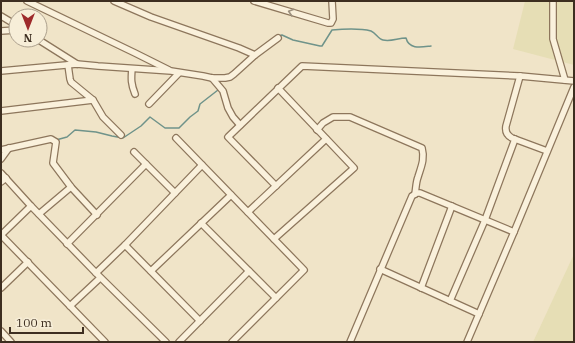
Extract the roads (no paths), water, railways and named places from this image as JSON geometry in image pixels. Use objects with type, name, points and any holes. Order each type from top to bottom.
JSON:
[{"type":"street","points":[[27,1],[171,71]]},
{"type":"street","points":[[114,1],[255,55]]},
{"type":"street","points":[[254,1],[331,23],[333,19],[332,1]]},
{"type":"street","points":[[553,1],[553,39],[565,80]]},
{"type":"street","points":[[1,71],[77,64],[171,71],[212,78],[230,77],[255,55],[278,38]]},
{"type":"street","points":[[48,46],[77,64]]},
{"type":"street","points":[[68,65],[71,82],[93,100],[103,117],[121,135]]},
{"type":"street","points":[[276,186],[228,137],[302,66],[520,76],[574,81]]},
{"type":"street","points":[[132,69],[132,86],[135,94]]},
{"type":"street","points":[[149,104],[179,73]]},
{"type":"street","points":[[520,76],[506,126],[506,131],[508,135],[515,139],[547,151]]},
{"type":"street","points":[[212,78],[223,91],[228,108],[240,125]]},
{"type":"street","points":[[467,342],[547,151],[572,96],[574,87]]},
{"type":"street","points":[[274,239],[354,168],[278,88]]},
{"type":"street","points":[[1,110],[93,100]]},
{"type":"street","points":[[317,130],[323,123],[333,117],[350,117],[422,148],[423,153],[415,194],[412,196],[350,342]]},
{"type":"street","points":[[176,138],[304,270],[232,342]]},
{"type":"street","points":[[1,150],[9,147],[51,139],[56,142],[53,163],[71,187],[97,215]]},
{"type":"street","points":[[248,212],[326,139]]},
{"type":"street","points":[[450,301],[485,220],[515,139]]},
{"type":"street","points":[[1,159],[9,147]]},
{"type":"street","points":[[134,152],[175,193]]},
{"type":"street","points":[[67,244],[146,164]]},
{"type":"street","points":[[70,306],[125,245],[202,165]]},
{"type":"street","points":[[1,173],[3,180],[31,206],[98,276],[166,342]]},
{"type":"street","points":[[38,214],[71,187]]},
{"type":"street","points":[[415,194],[420,193],[514,232]]},
{"type":"street","points":[[150,271],[231,195]]},
{"type":"street","points":[[31,206],[1,235],[105,342]]},
{"type":"street","points":[[421,288],[452,206]]},
{"type":"street","points":[[201,223],[276,298]]},
{"type":"street","points":[[125,245],[200,321]]},
{"type":"street","points":[[1,288],[28,262]]},
{"type":"street","points":[[380,269],[479,314]]},
{"type":"street","points":[[180,342],[249,271]]},
{"type":"street","points":[[1,332],[11,342]]},
{"type":"waterway","points":[[278,36],[282,35],[293,40],[322,46],[332,30],[357,29],[371,31],[383,40],[389,41],[406,38],[410,44],[416,47],[431,46]]},
{"type":"waterway","points":[[56,140],[67,137],[75,130],[96,132],[123,138],[141,126],[150,117],[165,128],[179,128],[198,111],[200,104],[218,90]]}]
